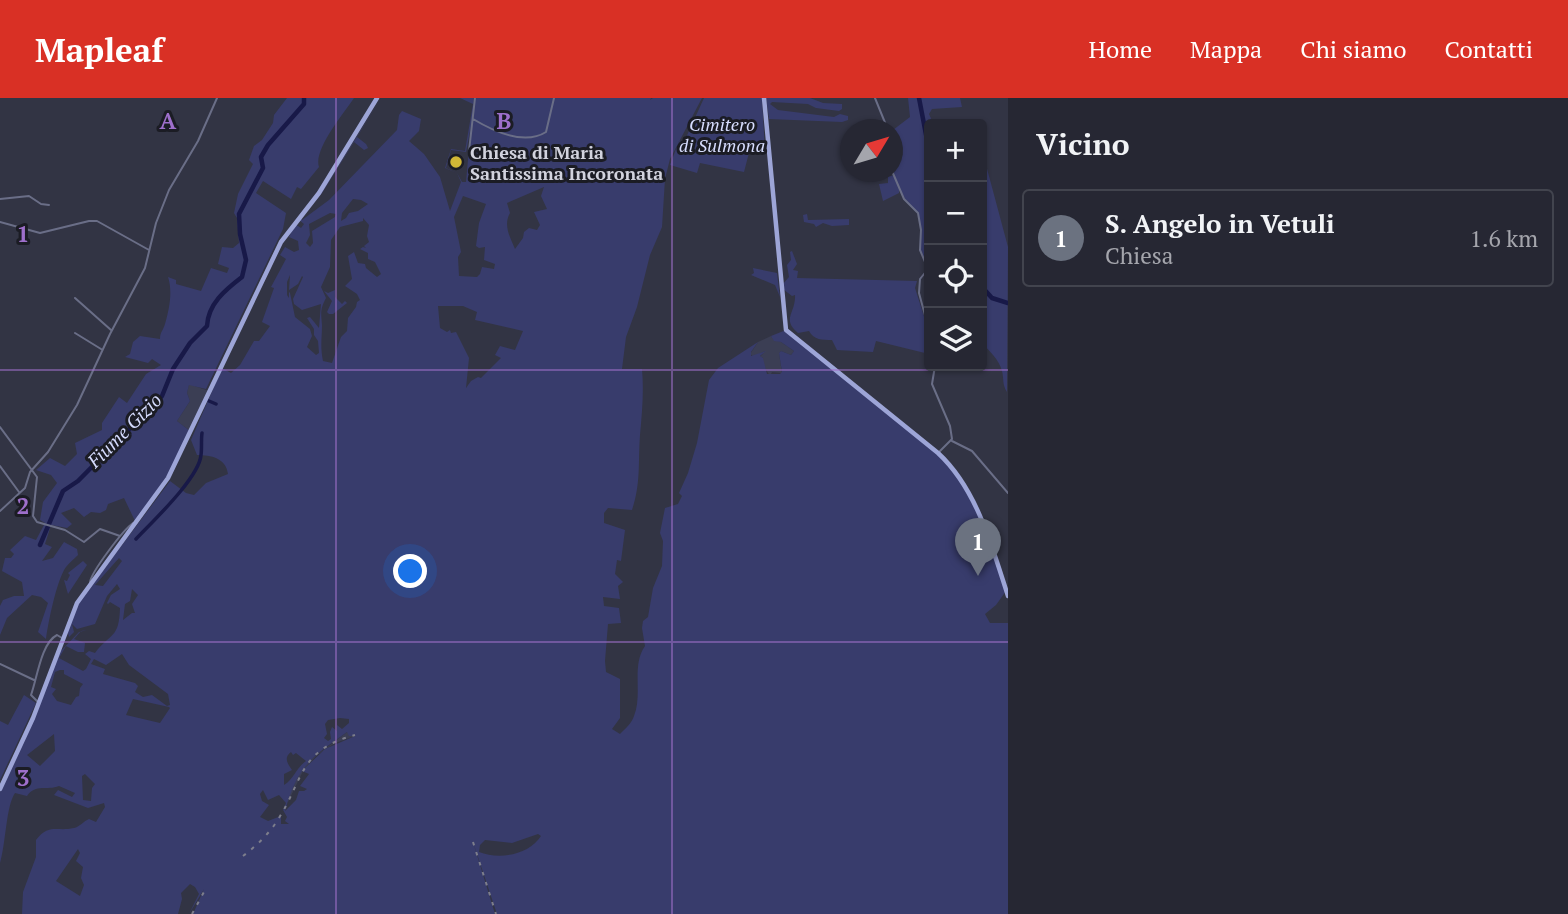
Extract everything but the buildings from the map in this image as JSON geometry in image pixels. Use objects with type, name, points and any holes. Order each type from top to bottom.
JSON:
[{"type":"main road","points":[[0,789],[77,603],[175,466],[281,242],[319,193],[378,98]]},
{"type":"main road","points":[[764,98],[786,330],[951,467],[980,516],[1008,596]]},
{"type":"street","points":[[0,511],[27,485],[33,469],[65,425],[111,330],[145,268],[156,223],[168,191],[198,141],[217,98]]},
{"type":"street","points":[[469,151],[475,98]]},
{"type":"street","points":[[473,119],[509,136],[542,135],[546,132],[554,98]]},
{"type":"street","points":[[875,98],[884,119]]},
{"type":"street","points":[[897,182],[904,199],[918,213],[920,250],[929,269],[920,279],[919,293],[924,312]]},
{"type":"street","points":[[0,199],[29,196],[41,204],[49,205]]},
{"type":"street","points":[[0,222],[40,233],[97,221],[150,251]]},
{"type":"street","points":[[75,298],[111,330]]},
{"type":"street","points":[[75,333],[103,350]]},
{"type":"street","points":[[934,371],[932,384],[950,426],[951,440]]},
{"type":"street","points":[[0,427],[37,477],[33,516],[37,522],[65,530],[84,542],[100,529],[120,536]]},
{"type":"street","points":[[937,453],[951,440]]},
{"type":"street","points":[[951,440],[972,451],[1008,493]]},
{"type":"street","points":[[0,466],[19,493]]},
{"type":"street","points":[[110,554],[120,536],[130,524],[135,523]]},
{"type":"street","points":[[38,702],[31,695],[50,638],[57,635],[62,638]]},
{"type":"street","points":[[0,664],[35,680]]},
{"type":"shaded area","points":[[771,336],[794,351],[791,355],[781,351],[779,353],[782,373],[772,372],[770,376],[763,365],[763,358],[760,357],[765,351],[754,357],[750,354],[758,342]]},
{"type":"shaded area","points":[[189,384],[209,391],[190,431],[177,421],[190,401],[187,393]]},
{"type":"shaded area","points":[[347,732],[355,736],[335,743],[317,755],[303,771],[288,802],[286,801],[301,770],[309,761]]},
{"type":"green space","points":[[287,98],[354,98],[325,142],[318,160],[319,167],[301,189],[297,187],[291,199],[263,181],[256,193],[286,213],[283,229],[206,389],[189,385],[187,393],[190,401],[177,421],[190,431],[171,470],[135,521],[124,498],[108,504],[106,510],[100,513],[91,512],[84,517],[74,508],[61,513],[72,524],[67,528],[51,525],[45,544],[52,547],[42,561],[53,558],[64,542],[77,549],[78,555],[66,567],[59,581],[46,639],[38,632],[48,603],[41,597],[32,595],[7,618],[0,635],[0,606],[3,600],[24,596],[22,582],[2,571],[5,558],[11,558],[14,554],[10,550],[25,536],[36,540],[45,523],[40,520],[43,502],[57,483],[51,475],[36,470],[50,458],[65,466],[77,454],[75,443],[102,430],[102,423],[119,397],[127,403],[146,374],[161,365],[152,359],[148,363],[125,357],[130,354],[133,342],[140,336],[160,339],[170,301],[168,277],[176,280],[176,284],[201,291],[211,268],[227,273],[229,268],[218,264],[222,247],[233,248],[239,243],[237,218],[234,213],[238,194],[253,164],[249,160],[254,146],[262,140],[273,123],[274,115]]},
{"type":"green space","points":[[381,98],[357,137],[368,148],[364,150],[354,142],[322,193],[301,218],[302,220],[329,200],[397,130],[402,111],[421,119],[419,131],[409,141],[424,154],[440,177],[450,211],[461,182],[457,173],[445,168],[451,149],[465,151],[473,104],[460,98],[474,98],[473,112],[475,98],[702,98],[670,159],[665,179],[662,227],[650,255],[637,307],[626,337],[622,369],[642,369],[643,386],[638,482],[632,510],[608,508],[604,513],[604,523],[625,530],[621,561],[617,560],[615,574],[623,582],[618,586],[620,599],[603,597],[604,606],[619,608],[621,623],[608,624],[606,672],[620,679],[620,718],[612,729],[620,734],[632,721],[636,707],[639,662],[645,646],[643,621],[648,617],[653,588],[662,566],[663,541],[660,533],[665,508],[678,504],[682,496],[679,493],[697,443],[709,380],[718,368],[758,342],[751,356],[766,351],[760,356],[767,374],[780,374],[779,353],[781,351],[791,355],[794,351],[781,342],[774,341],[771,336],[786,330],[938,453],[962,484],[987,536],[1006,591],[985,614],[990,623],[1008,623],[1008,914],[497,914],[473,842],[495,914],[193,914],[204,889],[189,914],[199,894],[190,884],[181,893],[178,914],[22,914],[23,892],[36,857],[36,840],[49,830],[74,828],[89,819],[96,822],[105,807],[104,803],[88,808],[54,795],[58,790],[72,797],[75,793],[59,786],[38,788],[27,796],[15,793],[0,863],[0,792],[59,653],[79,632],[74,639],[85,643],[84,652],[66,646],[59,658],[83,671],[91,659],[85,654],[89,651],[95,653],[116,630],[120,608],[107,603],[111,595],[120,589],[117,584],[107,596],[95,624],[77,629],[72,624],[74,632],[69,637],[67,629],[77,605],[170,481],[186,493],[194,495],[206,483],[228,474],[224,464],[217,458],[197,455],[191,440],[222,368],[231,373],[240,365],[254,341],[259,341],[270,326],[262,322],[274,288],[271,287],[286,259],[280,255],[285,247],[294,252],[299,250],[298,241],[289,237],[295,224],[301,228],[304,224],[299,220],[322,192]],"holes":[[[471,126],[466,182],[462,182],[457,173],[446,168],[451,150],[466,152]],[[544,187],[541,196],[547,209],[534,212],[540,225],[537,230],[529,228],[524,232],[515,249],[508,231],[510,213],[507,203]],[[463,196],[486,204],[479,223],[476,246],[485,247],[484,260],[495,264],[494,269],[482,267],[477,277],[459,276],[458,257],[461,252],[454,217]],[[353,199],[368,204],[349,213],[341,221],[342,213]],[[330,213],[336,214],[312,231],[313,243],[310,247],[306,243],[310,235],[309,224]],[[363,218],[369,225],[369,242],[364,246],[366,248],[360,249],[368,253],[368,259],[375,262],[381,274],[377,277],[365,264],[358,263],[354,252],[348,256],[352,279],[345,286],[357,294],[360,300],[348,318],[347,331],[341,337],[332,363],[323,361],[321,346],[321,311],[326,298],[321,287],[330,267],[331,240],[340,227],[363,221]],[[290,275],[289,290],[298,284],[302,276],[293,299],[294,304],[302,310],[321,304],[319,328],[310,317],[307,318],[318,341],[319,353],[316,355],[307,347],[312,336],[310,329],[295,317],[289,292],[289,298],[287,282]],[[438,306],[463,306],[477,312],[475,320],[523,331],[515,350],[500,346],[495,355],[501,358],[481,378],[471,381],[466,388],[469,358],[456,332],[451,333],[450,330],[447,332],[440,328]],[[119,558],[122,561],[103,586],[95,585]],[[132,589],[138,595],[132,604],[135,613],[123,620],[125,604],[130,601]],[[122,654],[129,665],[168,694],[170,705],[167,706],[152,695],[143,697],[135,692],[138,686],[135,683],[103,674],[105,669],[91,664],[94,659],[106,665]],[[60,670],[83,684],[79,696],[71,705],[57,701],[52,694],[56,689],[51,687],[55,672]],[[133,699],[169,707],[160,723],[126,715]],[[349,719],[349,723],[342,729],[337,725],[337,731],[332,727],[331,739],[328,741],[324,738],[327,734],[325,724],[328,720]],[[347,732],[349,736],[355,736],[325,749],[302,771],[315,756]],[[54,734],[55,751],[40,766],[27,755]],[[291,752],[306,761],[284,785],[284,774],[292,770],[287,761]],[[302,771],[309,774],[300,786],[307,789],[299,791],[296,800],[285,811]],[[85,774],[95,784],[91,801],[83,800],[82,776]],[[263,790],[268,800],[279,795],[286,803],[283,810],[287,817],[285,821],[289,824],[281,824],[281,816],[268,821],[260,817],[269,805],[262,801],[260,794]],[[538,834],[541,836],[521,852],[495,856],[479,852],[480,845],[485,840],[512,843]],[[78,849],[80,853],[76,861],[83,867],[81,878],[84,885],[80,896],[56,881]]]},
{"type":"green space","name":"Cimitero di Sulmona","points":[[704,98],[762,98],[765,152],[750,149],[744,172],[700,163],[697,173],[670,165],[679,141],[684,142]]},
{"type":"green space","points":[[766,98],[810,98],[823,103],[842,104],[839,111],[816,108],[808,104],[770,104],[778,110],[834,117],[840,114],[848,116],[848,119],[840,119],[840,122],[769,119]]},
{"type":"green space","points":[[908,98],[960,98],[962,107],[932,109],[929,114],[931,119],[924,119],[924,258],[920,250],[918,213],[899,188],[899,193],[883,201],[879,184],[903,182],[903,122],[910,117]]},
{"type":"green space","points":[[987,169],[1008,247],[1007,392],[999,363],[987,349]]},
{"type":"green space","points":[[807,214],[808,220],[849,219],[849,225],[832,226],[823,223],[816,227],[804,222],[803,215]]},
{"type":"green space","points":[[792,251],[797,264],[793,270],[798,271],[797,278],[917,281],[915,288],[924,316],[924,353],[876,341],[873,352],[837,350],[832,340],[816,338],[809,331],[798,333],[790,324],[795,295],[792,296],[782,285],[789,277],[787,265],[791,260]]},
{"type":"green space","points":[[753,268],[777,273],[780,297],[775,285],[751,275],[754,273]]},
{"type":"green space","points":[[335,290],[335,297],[342,304],[345,301],[347,303],[329,314],[327,312],[332,301],[324,291],[328,293]]},
{"type":"green space","points":[[83,561],[87,565],[68,594],[64,580],[67,581],[70,575],[68,573]]},
{"type":"green space","points":[[24,695],[36,703],[0,780],[0,721],[8,725]]},
{"type":"waterway","name":"Fiume Gizio","points":[[40,545],[63,491],[78,481],[162,396],[173,369],[190,343],[207,326],[214,304],[242,277],[246,260],[239,214],[263,168],[261,157],[268,145],[304,104],[304,98]]},
{"type":"waterway","points":[[919,98],[924,124]]},
{"type":"waterway","points":[[987,292],[992,298],[1008,303]]},
{"type":"waterway","points":[[209,401],[216,404]]},
{"type":"waterway","points":[[136,539],[174,499],[192,475],[201,455],[202,433]]},
{"type":"railway","points":[[243,856],[262,840],[273,826],[312,758],[336,741],[355,735]]},
{"type":"railway","points":[[473,842],[496,914]]},
{"type":"railway","points":[[192,914],[205,890]]},
{"type":"place","name":"Chiesa di Maria Santissima Incoronata","points":[[456,162]]},
{"type":"place","name":"S. Angelo in Vetuli","points":[[978,576]]}]
